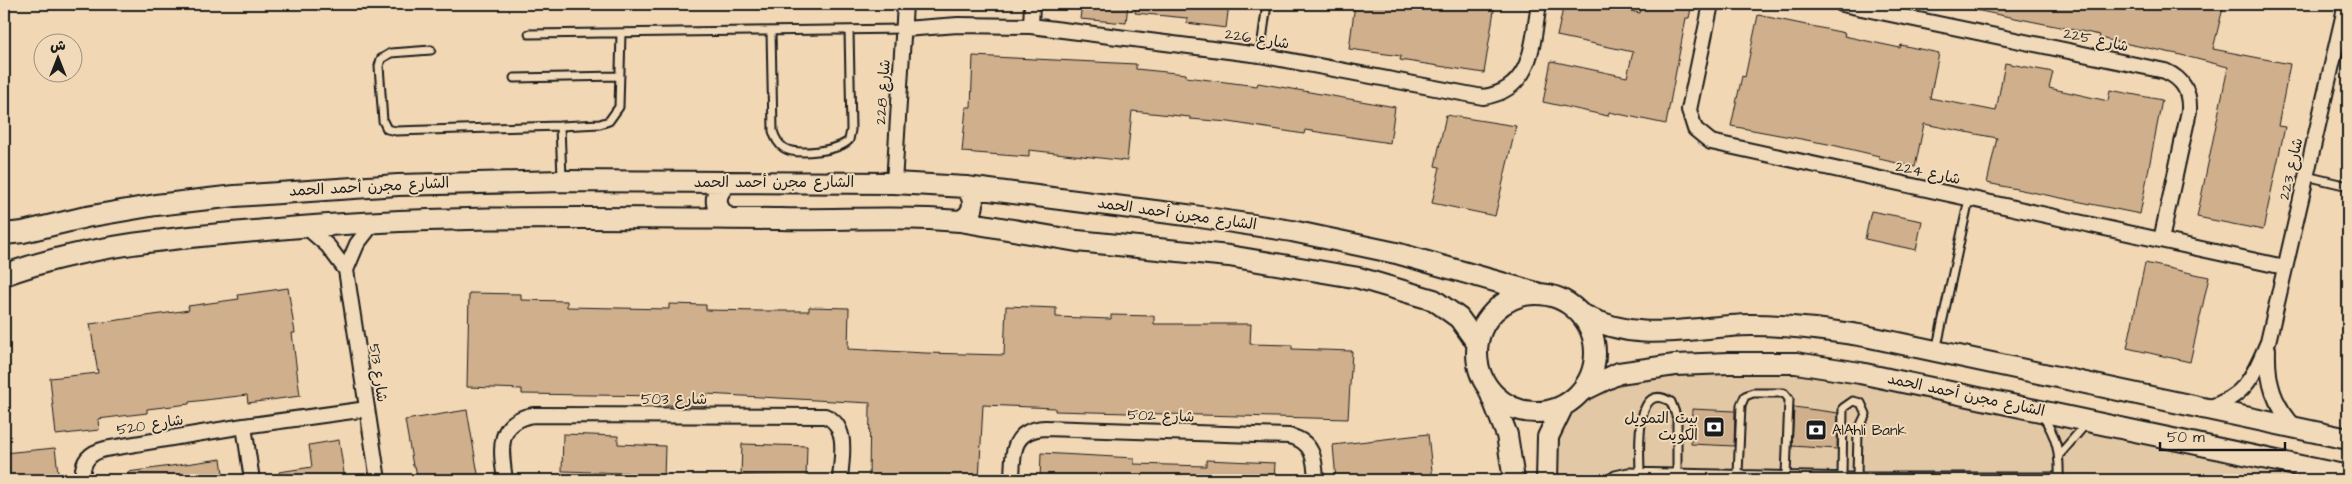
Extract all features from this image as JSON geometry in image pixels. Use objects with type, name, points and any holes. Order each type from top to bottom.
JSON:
[{"type":"street","name":"شارع 228","points":[[894,183],[905,4]]},
{"type":"street","points":[[1031,26],[1032,4]]},
{"type":"street","name":"شارع 226","points":[[904,29],[958,24],[1031,26],[1260,54],[1470,95],[1494,95],[1505,91],[1521,76],[1530,55],[1540,4]]},
{"type":"street","name":"شارع 224","points":[[1711,4],[1689,110],[1693,124],[1702,137],[1720,145],[2284,267]]},
{"type":"street","name":"شارع 225","points":[[1842,4],[2165,72],[2174,76],[2187,91],[2189,111],[2161,240]]},
{"type":"street","name":"شارع 223","points":[[2206,409],[2230,400],[2244,388],[2255,373],[2268,342],[2346,4]]},
{"type":"street","name":"الشارع مجرن أحمد الحمد","points":[[4,234],[23,232],[121,210],[235,196],[398,185],[562,181],[894,183],[966,187],[1194,216],[1292,231],[1396,253],[1536,293]]},
{"type":"street","points":[[728,182],[717,193],[716,200],[717,208],[728,218]]},
{"type":"street","points":[[960,221],[969,216],[973,206],[972,196],[966,187]]},
{"type":"street","points":[[4,275],[56,259],[115,246],[183,237],[374,222],[551,217],[895,218],[960,221],[1077,241],[1255,259],[1359,278],[1434,300],[1459,318],[1477,344]]},
{"type":"street","points":[[346,270],[357,244],[374,222]]},
{"type":"street","name":"شارع 513","points":[[306,226],[328,246],[346,270],[378,480]]},
{"type":"street","points":[[1514,480],[1507,434],[1489,390],[1481,376],[1477,360],[1477,344],[1482,327],[1491,313],[1504,302],[1520,295],[1536,293],[1554,296],[1570,304],[1583,315],[1612,328],[1627,332],[1658,332],[1750,325],[1789,326],[1865,336],[2348,439]]},
{"type":"street","points":[[1489,390],[1504,403],[1523,411],[1543,412],[1563,406],[1584,390],[1591,378],[1596,352],[1595,339],[1583,315]]},
{"type":"street","name":"شارع 223","points":[[2268,342],[2268,378],[2271,392],[2277,405],[2296,428]]},
{"type":"street","name":"الشارع مجرن أحمد الحمد","points":[[1584,390],[1619,373],[1647,368],[1729,363],[1796,364],[1860,373],[2090,420],[2348,476]]},
{"type":"street","points":[[1547,480],[1548,437],[1563,406]]},
{"type":"street","name":"شارع 520","points":[[83,480],[84,464],[92,453],[98,451],[244,426],[366,409]]},
{"type":"street","name":"شارع 503","points":[[505,480],[501,445],[504,436],[515,421],[533,415],[612,415],[825,416],[836,423],[841,433],[840,480]]},
{"type":"street","points":[[244,426],[252,480]]},
{"type":"street","name":"شارع 502","points":[[1012,480],[1013,456],[1018,441],[1030,431],[1046,428],[1289,436],[1301,440],[1310,449],[1315,462],[1316,480]]},
{"type":"lane","points":[[1260,54],[1267,4]]},
{"type":"lane","points":[[529,34],[904,29]]},
{"type":"lane","points":[[772,31],[773,131],[784,148],[796,152],[836,148],[849,140],[851,130],[849,30]]},
{"type":"lane","points":[[431,50],[391,53],[381,59],[379,66],[383,121],[387,129],[396,131],[560,126],[600,124],[609,121],[619,107],[621,33]]},
{"type":"lane","points":[[514,78],[620,76]]},
{"type":"lane","points":[[560,126],[562,181]]},
{"type":"lane","points":[[2306,176],[2348,186]]},
{"type":"lane","points":[[1936,351],[1969,199]]},
{"type":"lane","points":[[1740,477],[1741,405],[1745,396],[1753,393],[1784,393],[1789,399],[1791,408],[1786,475]]},
{"type":"lane","points":[[1640,472],[1642,413],[1649,402],[1660,398],[1671,402],[1676,412],[1677,473]]},
{"type":"lane","points":[[1842,476],[1843,408],[1853,401],[1861,403],[1866,414],[1858,431],[1857,477]]},
{"type":"lane","points":[[1608,480],[1615,475],[1640,472],[1660,477],[1677,473],[1705,477],[1772,478],[1786,475],[2059,479],[2060,454],[2051,431],[2039,410]]},
{"type":"lane","points":[[2060,454],[2090,420]]},
{"type":"shaded area","points":[[1796,363],[2348,480],[1547,480],[1563,406],[1584,390],[1619,373]]},
{"type":"building","points":[[1082,4],[1128,4],[1126,23],[1080,19]]},
{"type":"building","points":[[1136,4],[1229,4],[1226,28],[1187,23],[1187,18],[1135,13]]},
{"type":"building","points":[[1355,4],[1495,4],[1484,73],[1400,60],[1401,56],[1349,49]]},
{"type":"building","points":[[1564,4],[1597,4],[1640,13],[1642,4],[1692,4],[1689,18],[1686,18],[1666,124],[1609,112],[1608,116],[1543,102],[1551,61],[1627,77],[1633,52],[1557,36]]},
{"type":"building","points":[[1976,4],[2224,4],[2213,49],[2290,64],[2278,126],[2285,127],[2263,230],[2197,217],[2228,67],[2099,38],[2100,35],[1975,10]]},
{"type":"building","points":[[1758,15],[1845,33],[1844,36],[1900,48],[1901,45],[1939,53],[1930,98],[1996,111],[2005,63],[2053,72],[2049,88],[2108,101],[2110,90],[2162,100],[2140,214],[1987,183],[1997,138],[1924,124],[1915,167],[1828,144],[1731,126],[1742,76],[1745,77]]},
{"type":"building","points":[[973,56],[1136,64],[1136,69],[1186,74],[1186,77],[1257,86],[1258,83],[1395,107],[1390,143],[1305,130],[1304,134],[1229,122],[1132,111],[1127,161],[1029,150],[1029,157],[962,152],[966,107],[971,107]]},
{"type":"building","points":[[1446,115],[1516,126],[1495,216],[1432,203],[1440,167],[1435,166]]},
{"type":"building","points":[[1871,211],[1922,221],[1916,250],[1865,239]]},
{"type":"building","points":[[2145,263],[2209,277],[2190,362],[2127,348]]},
{"type":"building","points":[[288,288],[295,333],[292,333],[300,396],[248,403],[247,395],[189,402],[189,404],[147,409],[147,413],[98,419],[99,430],[56,435],[50,378],[98,373],[90,324],[189,310],[188,306],[239,299],[238,295]]},
{"type":"building","points":[[469,293],[521,294],[521,300],[567,301],[567,307],[669,309],[669,304],[706,305],[706,310],[809,311],[809,307],[849,308],[848,349],[925,353],[1004,355],[1006,306],[1056,308],[1056,317],[1111,319],[1111,315],[1154,316],[1154,324],[1251,324],[1250,344],[1292,345],[1292,349],[1352,351],[1348,419],[1055,411],[1055,408],[983,405],[979,480],[869,480],[870,403],[706,394],[706,406],[663,405],[663,396],[522,394],[522,389],[467,387]]},
{"type":"building","name":"AlAhli Bank","points":[[1794,407],[1838,413],[1837,449],[1792,446]]},
{"type":"building","name":"بيت التمويل الكويت","points":[[1692,409],[1735,411],[1734,446],[1691,444]]},
{"type":"building","points":[[467,410],[479,480],[418,480],[415,466],[413,466],[405,420]]},
{"type":"building","points":[[563,434],[618,436],[618,444],[665,446],[664,480],[628,480],[628,473],[562,471]]},
{"type":"building","points":[[1428,434],[1433,480],[1336,480],[1333,445]]},
{"type":"building","points":[[339,440],[345,480],[280,480],[279,472],[312,467],[309,445]]},
{"type":"building","points":[[742,444],[807,446],[806,478],[741,476]]},
{"type":"building","points":[[55,448],[59,480],[4,480],[4,453]]},
{"type":"building","points":[[1041,453],[1134,458],[1134,464],[1206,466],[1206,460],[1275,463],[1274,480],[1040,480]]},
{"type":"building","points":[[221,459],[224,480],[128,480],[128,472]]},
{"type":"place","name":"بيت التمويل الكويت","points":[[1714,427]]},
{"type":"place","name":"AlAhli Bank","points":[[1816,430]]}]
